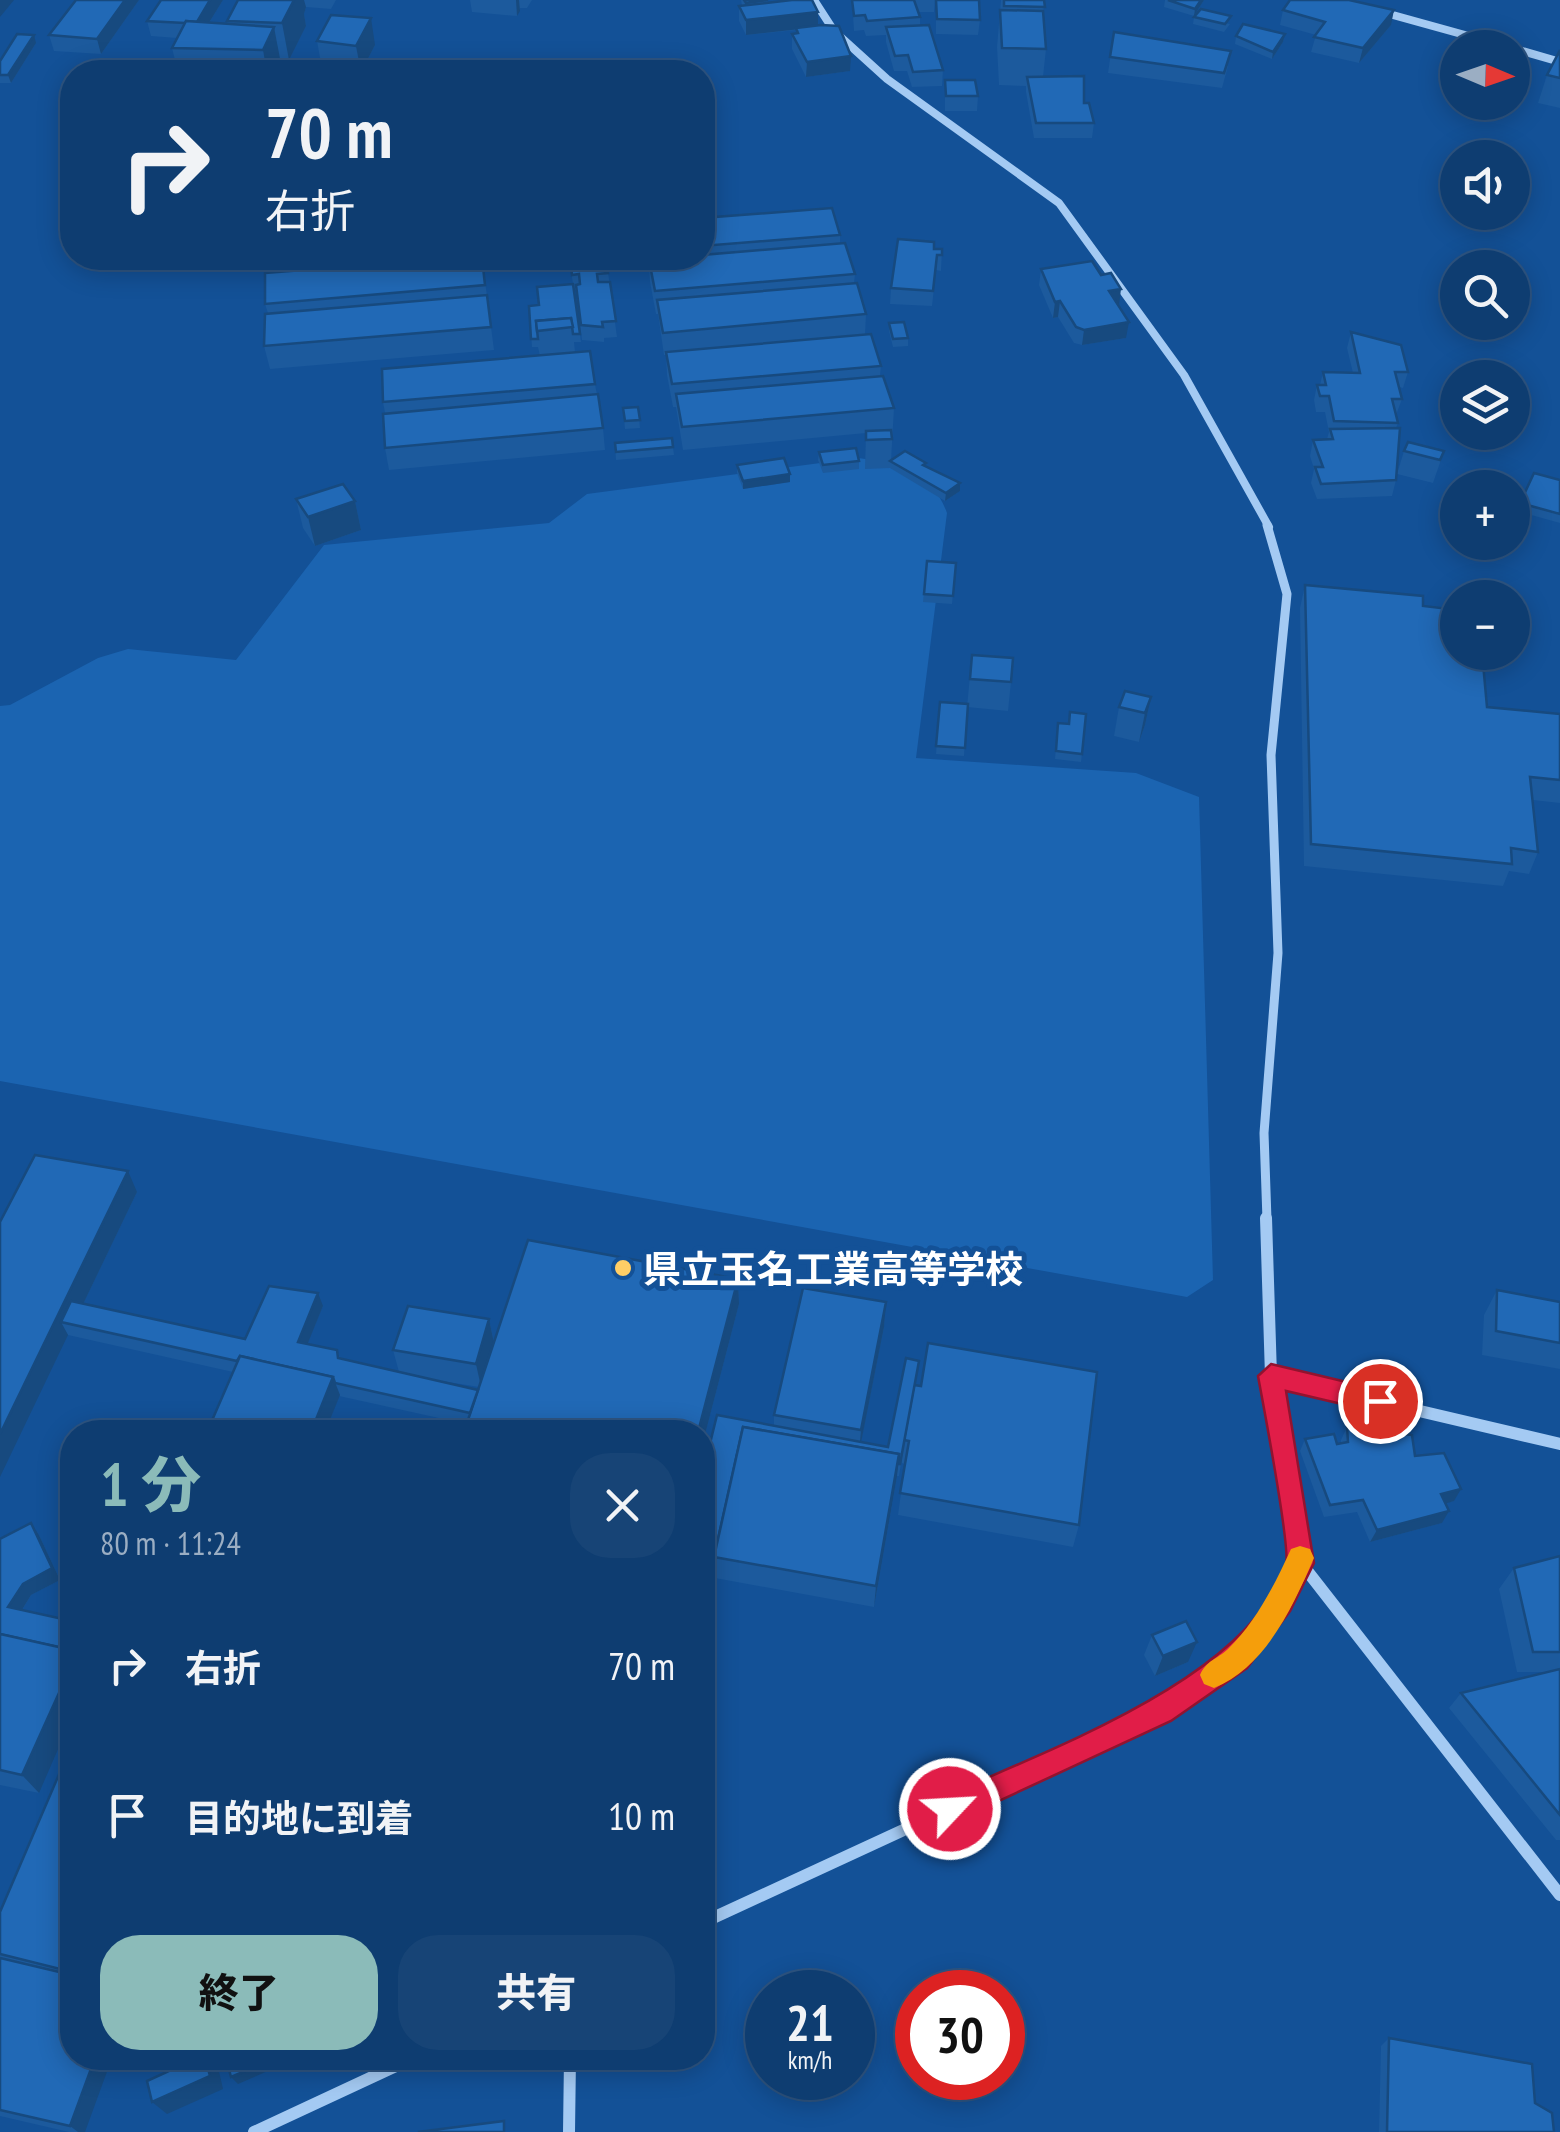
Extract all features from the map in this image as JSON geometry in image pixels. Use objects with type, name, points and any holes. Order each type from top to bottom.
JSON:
[{"type":"street","points":[[814,0],[834,31],[887,78],[1059,203],[1184,375],[1274,538],[1288,594],[1271,755],[1278,953],[1264,1134],[1271,1376],[1301,1563],[1560,1895]]},
{"type":"street","points":[[1364,8],[1445,30]]},
{"type":"street","points":[[1530,53],[1560,62]]},
{"type":"street","points":[[1271,1376],[1560,1444]]},
{"type":"street","points":[[715,1917],[1161,1712],[1238,1658],[1280,1602],[1301,1563]]},
{"type":"street","points":[[254,2132],[387,2070]]},
{"type":"street","points":[[568,2132],[570,2070]]},
{"type":"shaded area","points":[[858,458],[900,467],[923,478],[933,487],[947,513],[916,758],[1136,773],[1199,797],[1213,1280],[1187,1297],[0,1081],[0,706],[10,705],[98,658],[128,649],[236,660],[324,545],[549,523],[587,494]]},
{"type":"building","points":[[76,0],[125,0],[97,39],[49,35]]},
{"type":"building","points":[[161,0],[210,0],[197,22],[147,21]]},
{"type":"building","points":[[238,0],[294,0],[282,23],[227,21]]},
{"type":"building","points":[[812,0],[818,12],[746,20],[739,6]]},
{"type":"building","points":[[852,0],[914,0],[920,17],[867,21],[865,15],[854,16]]},
{"type":"building","points":[[936,0],[979,0],[980,20],[937,19]]},
{"type":"building","points":[[1004,0],[1044,0],[1045,7],[1004,6]]},
{"type":"building","points":[[1168,0],[1201,0],[1195,9]]},
{"type":"building","points":[[1290,0],[1349,0],[1394,10],[1363,48],[1314,37],[1325,22],[1283,10]]},
{"type":"building","points":[[1201,9],[1231,16],[1225,24],[1194,17]]},
{"type":"building","points":[[1000,10],[1043,11],[1046,49],[1002,48]]},
{"type":"building","points":[[331,15],[371,18],[356,46],[317,41]]},
{"type":"building","points":[[186,21],[274,27],[263,50],[172,48]]},
{"type":"building","points":[[1243,24],[1285,34],[1273,52],[1236,36]]},
{"type":"building","points":[[929,25],[943,70],[913,72],[908,55],[895,56],[886,27]]},
{"type":"building","points":[[839,26],[851,56],[807,62],[792,34],[798,33],[796,28]]},
{"type":"building","points":[[1114,32],[1231,51],[1224,73],[1110,57]]},
{"type":"building","points":[[17,34],[34,35],[8,75],[0,75],[0,61]]},
{"type":"building","points":[[1560,50],[1560,78],[1547,75]]},
{"type":"building","points":[[1084,76],[1084,103],[1089,103],[1094,123],[1036,123],[1027,77]]},
{"type":"building","points":[[945,80],[975,80],[978,96],[946,96]]},
{"type":"building","points":[[832,208],[840,235],[715,245],[715,217]]},
{"type":"building","points":[[898,239],[934,242],[934,249],[942,249],[942,255],[937,255],[933,291],[891,288]]},
{"type":"building","points":[[845,243],[855,274],[655,291],[651,270],[715,270],[715,254]]},
{"type":"building","points":[[1092,261],[1101,275],[1111,273],[1121,289],[1109,291],[1129,322],[1084,330],[1076,327],[1060,301],[1055,302],[1041,269]]},
{"type":"building","points":[[483,270],[485,285],[265,304],[265,273]]},
{"type":"building","points":[[571,270],[608,270],[597,274],[598,282],[610,282],[616,321],[602,322],[603,327],[581,325],[576,285],[580,284],[579,274],[572,275]]},
{"type":"building","points":[[857,283],[866,314],[663,333],[657,300]]},
{"type":"building","points":[[573,284],[580,334],[573,334],[571,318],[536,321],[538,339],[531,339],[529,306],[539,305],[537,287]]},
{"type":"building","points":[[487,295],[491,327],[264,346],[265,314]]},
{"type":"building","points":[[571,318],[573,327],[537,331],[536,321]]},
{"type":"building","points":[[904,322],[908,338],[893,339],[889,323]]},
{"type":"building","points":[[1351,332],[1401,345],[1408,372],[1395,372],[1402,399],[1392,399],[1398,423],[1334,421],[1329,396],[1320,396],[1317,385],[1326,385],[1323,372],[1360,373]]},
{"type":"building","points":[[871,334],[881,366],[672,384],[666,352]]},
{"type":"building","points":[[590,351],[595,384],[383,402],[382,369]]},
{"type":"building","points":[[883,376],[894,408],[682,427],[676,394]]},
{"type":"building","points":[[598,394],[603,428],[385,448],[383,414]]},
{"type":"building","points":[[638,407],[640,420],[625,421],[623,408]]},
{"type":"building","points":[[1400,428],[1396,480],[1321,484],[1315,467],[1323,467],[1313,440],[1333,439],[1330,429]]},
{"type":"building","points":[[891,430],[892,439],[866,440],[866,431]]},
{"type":"building","points":[[672,438],[673,447],[616,452],[615,443]]},
{"type":"building","points":[[1408,442],[1444,451],[1440,460],[1404,451]]},
{"type":"building","points":[[856,448],[859,461],[823,465],[819,452]]},
{"type":"building","points":[[905,451],[926,463],[923,465],[960,483],[946,493],[890,461]]},
{"type":"building","points":[[784,458],[790,474],[743,481],[737,465]]},
{"type":"building","points":[[1534,473],[1560,480],[1560,514],[1530,506]]},
{"type":"building","points":[[343,484],[355,501],[308,517],[296,499]]},
{"type":"building","points":[[927,561],[956,563],[953,596],[924,594]]},
{"type":"building","points":[[1305,585],[1423,596],[1423,606],[1440,608],[1440,670],[1484,670],[1487,707],[1560,714],[1560,780],[1530,777],[1538,852],[1511,848],[1512,864],[1311,844]]},
{"type":"building","points":[[972,655],[1013,658],[1011,682],[970,679]]},
{"type":"building","points":[[1125,691],[1151,697],[1145,713],[1119,707]]},
{"type":"building","points":[[940,702],[968,704],[965,748],[936,746]]},
{"type":"building","points":[[1070,712],[1086,714],[1082,754],[1056,751],[1058,723],[1069,724]]},
{"type":"building","points":[[35,1155],[128,1171],[0,1434],[0,1222]]},
{"type":"building","points":[[528,1240],[738,1279],[701,1420],[468,1420]]},
{"type":"building","points":[[269,1286],[318,1293],[298,1342],[337,1350],[338,1358],[478,1390],[470,1413],[335,1383],[333,1377],[240,1356],[237,1361],[61,1322],[71,1301],[245,1339]]},
{"type":"building","points":[[803,1288],[886,1302],[861,1430],[774,1415]]},
{"type":"building","points":[[1497,1290],[1560,1302],[1560,1343],[1496,1331]]},
{"type":"building","points":[[408,1306],[489,1319],[476,1364],[393,1350]]},
{"type":"building","points":[[928,1343],[1097,1372],[1079,1525],[900,1493],[914,1385],[921,1386]]},
{"type":"building","points":[[240,1356],[333,1377],[316,1420],[212,1420]]},
{"type":"building","points":[[906,1358],[919,1361],[900,1464],[899,1454],[743,1427],[715,1553],[717,1415],[888,1447]]},
{"type":"building","points":[[743,1427],[899,1454],[876,1586],[715,1557]]},
{"type":"building","points":[[1347,1427],[1412,1435],[1415,1456],[1444,1453],[1461,1489],[1441,1494],[1449,1511],[1377,1530],[1363,1500],[1330,1505],[1305,1439],[1334,1434],[1337,1444],[1348,1442]]},
{"type":"building","points":[[31,1523],[52,1568],[23,1584],[8,1607],[60,1618],[60,1647],[0,1634],[0,1539]]},
{"type":"building","points":[[1560,1556],[1560,1652],[1533,1652],[1514,1568]]},
{"type":"building","points":[[1186,1621],[1197,1642],[1163,1656],[1152,1635]]},
{"type":"building","points":[[0,1634],[60,1647],[60,1691],[22,1775],[0,1770]]},
{"type":"building","points":[[1560,1669],[1560,1815],[1461,1693]]},
{"type":"building","points":[[60,1772],[60,1969],[0,1954],[0,1912]]},
{"type":"building","points":[[0,1958],[60,1972],[60,2070],[91,2070],[70,2126],[0,2110]]},
{"type":"building","points":[[1389,2038],[1532,2064],[1535,2103],[1552,2113],[1554,2132],[1387,2132]]},
{"type":"building","points":[[171,2070],[208,2070],[210,2076],[152,2102],[147,2081]]},
{"type":"building","points":[[229,2070],[248,2070],[231,2077]]},
{"type":"building","points":[[504,2121],[504,2132],[418,2132]]},
{"type":"slow traffic","points":[[1214,1675],[1238,1658],[1280,1602],[1300,1558]]},
{"type":"place","name":"県立玉名工業高等学校","points":[[623,1268]]},
{"type":"route","points":[[950,1809],[1161,1712],[1238,1658],[1280,1602],[1301,1563],[1271,1376],[1380,1401]]}]
